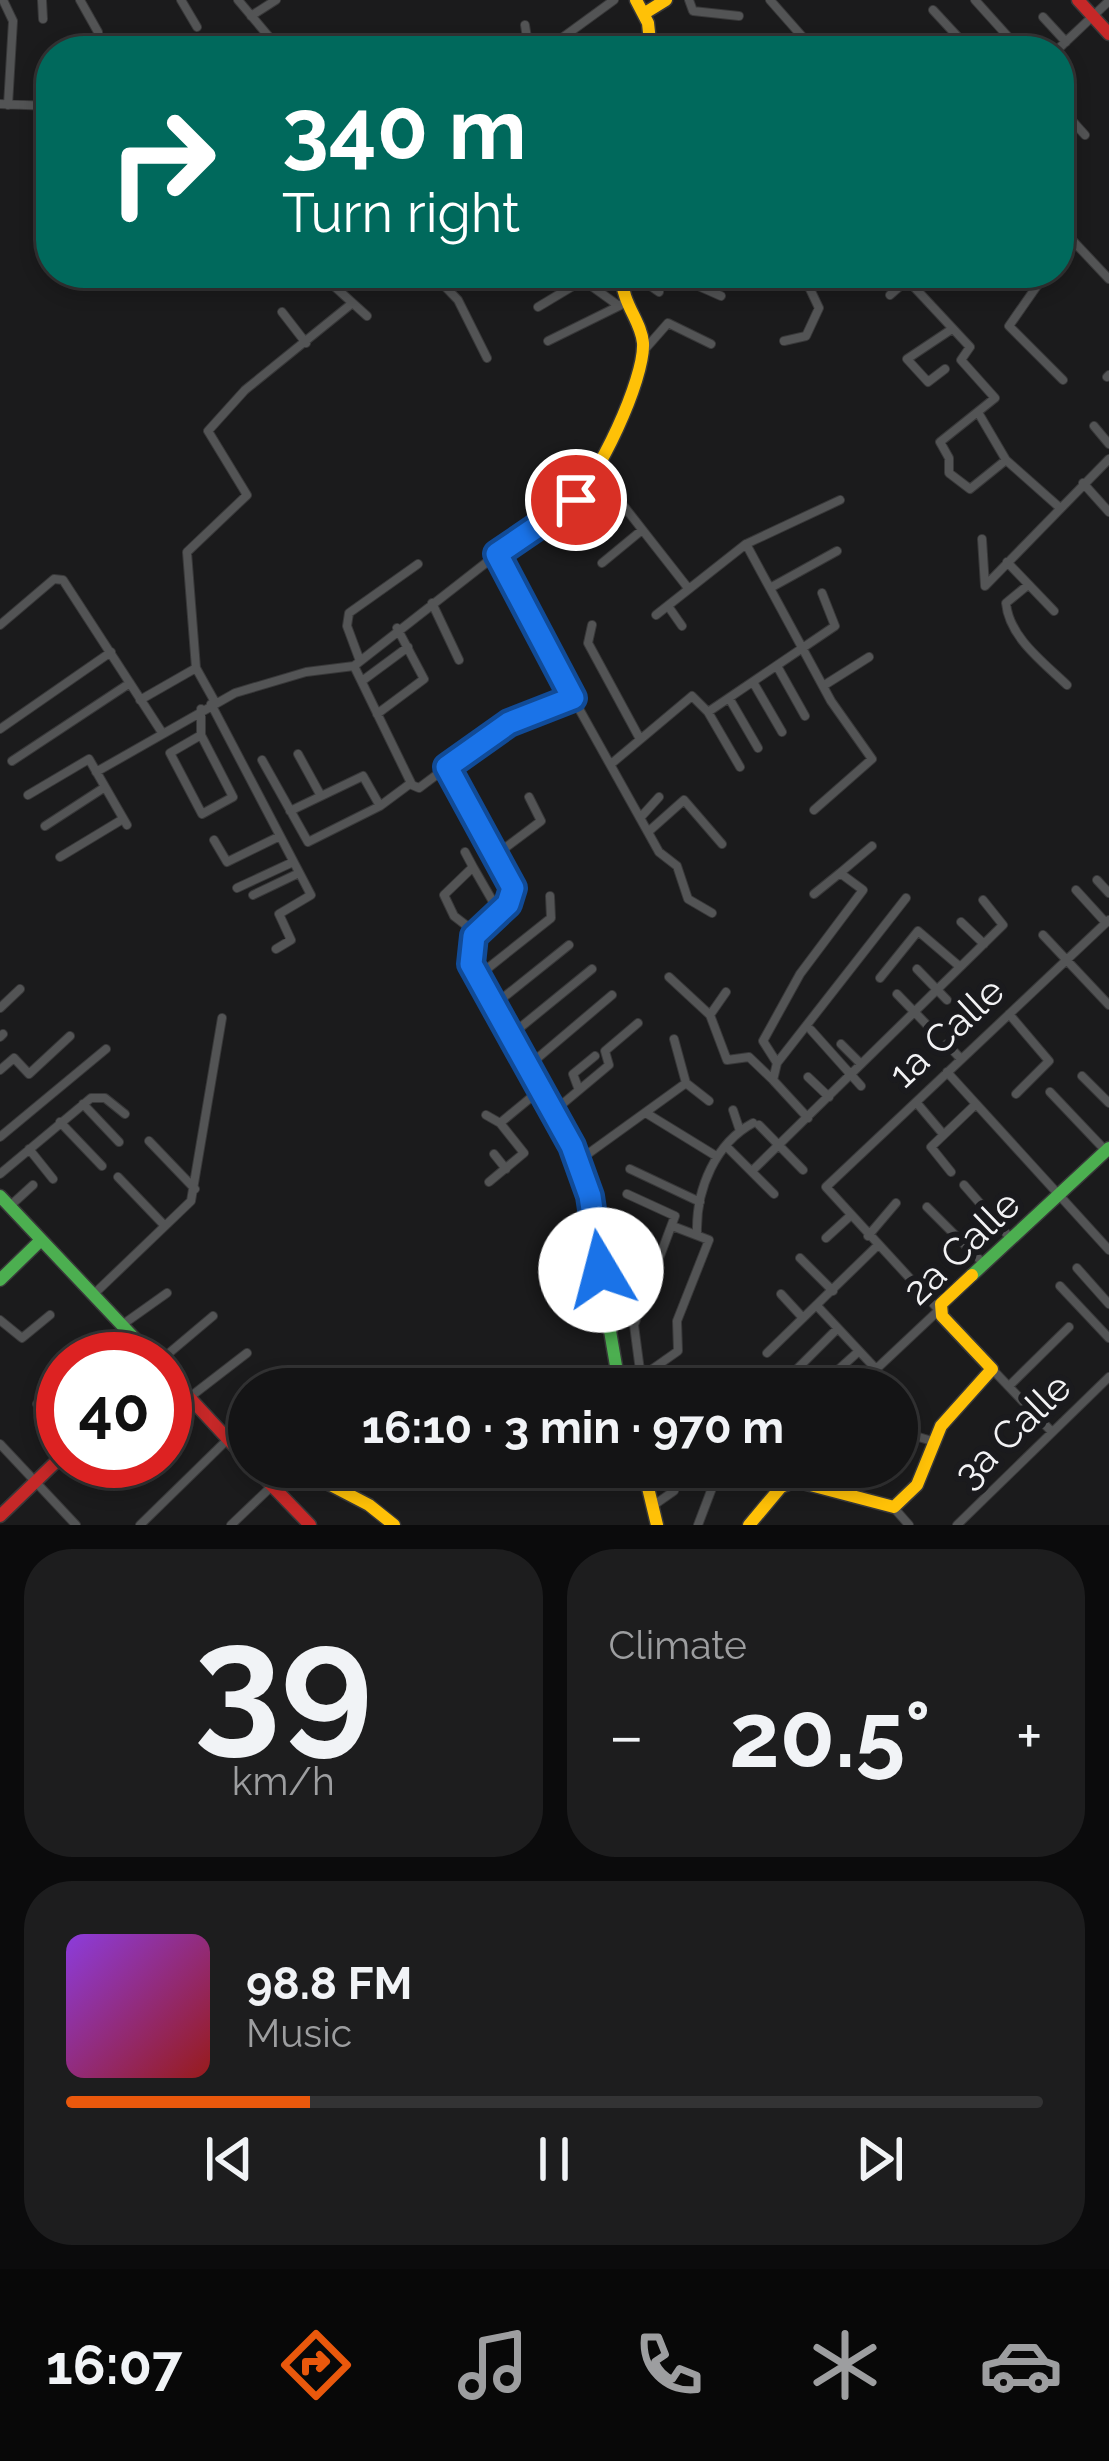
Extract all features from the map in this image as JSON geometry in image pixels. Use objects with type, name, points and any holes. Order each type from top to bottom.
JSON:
[{"type":"street","points":[[3,0],[14,21],[4,105],[36,106]]},
{"type":"street","points":[[42,0],[43,19]]},
{"type":"street","points":[[80,0],[98,32]]},
{"type":"street","points":[[181,0],[197,26]]},
{"type":"street","points":[[238,0],[268,36]]},
{"type":"street","points":[[250,16],[276,0]]},
{"type":"street","points":[[636,0],[645,14],[649,36]]},
{"type":"street","points":[[645,14],[666,0]]},
{"type":"street","points":[[688,0],[693,11],[740,16]]},
{"type":"street","points":[[770,0],[802,36]]},
{"type":"street","points":[[975,0],[1007,36]]},
{"type":"street","points":[[1078,0],[1109,34]]},
{"type":"street","points":[[565,36],[612,1]]},
{"type":"street","points":[[1072,36],[1109,2]]},
{"type":"street","points":[[934,10],[957,36]]},
{"type":"street","points":[[1043,17],[1060,36]]},
{"type":"street","points":[[525,25],[527,36]]},
{"type":"street","points":[[1074,123],[1085,135]]},
{"type":"street","points":[[1075,243],[1109,279]]},
{"type":"street","points":[[336,288],[367,316]]},
{"type":"street","points":[[446,288],[458,300],[487,358]]},
{"type":"street","points":[[538,308],[570,288]]},
{"type":"street","points":[[595,288],[621,305],[645,349]]},
{"type":"street","points":[[621,288],[621,305]]},
{"type":"street","points":[[653,288],[658,292]]},
{"type":"street","points":[[703,288],[721,296]]},
{"type":"street","points":[[784,341],[809,332],[819,308],[809,288]]},
{"type":"street","points":[[890,295],[895,288]]},
{"type":"street","points":[[914,288],[970,348],[961,360],[995,399],[940,442],[949,472],[966,490],[1006,460]]},
{"type":"street","points":[[1036,288],[1009,326],[1063,380]]},
{"type":"street","points":[[276,949],[291,940],[280,913],[311,896],[209,705],[196,668],[187,552],[247,495],[208,431],[244,390],[350,305]]},
{"type":"street","points":[[548,341],[621,305]]},
{"type":"street","points":[[282,312],[306,343]]},
{"type":"street","points":[[96,772],[209,705],[306,672],[357,664],[497,554],[568,508],[641,377],[645,349],[670,322],[711,344]]},
{"type":"street","points":[[945,369],[928,382],[908,358],[952,328]]},
{"type":"street","points":[[979,414],[1006,460],[1059,507]]},
{"type":"street","points":[[1094,426],[1109,444]]},
{"type":"street","points":[[982,538],[984,586],[1109,459]]},
{"type":"street","points":[[594,468],[688,589]]},
{"type":"street","points":[[1083,483],[1109,512]]},
{"type":"street","points":[[656,615],[746,544],[840,500]]},
{"type":"street","points":[[602,563],[642,530]]},
{"type":"street","points":[[746,544],[801,649],[872,760],[814,809]]},
{"type":"street","points":[[770,589],[837,551]]},
{"type":"street","points":[[497,554],[648,832],[677,866],[688,899],[712,913]]},
{"type":"street","points":[[1006,562],[1054,611]]},
{"type":"street","points":[[418,564],[349,613],[347,626],[362,681],[410,783],[421,788],[509,723],[573,698]]},
{"type":"street","points":[[0,625],[60,578],[161,731]]},
{"type":"street","points":[[1028,585],[1006,603],[1006,611],[1021,639],[1067,685]]},
{"type":"street","points":[[709,712],[836,625],[822,593]]},
{"type":"street","points":[[433,603],[459,660]]},
{"type":"street","points":[[668,606],[682,626]]},
{"type":"street","points":[[592,625],[588,644],[640,739]]},
{"type":"street","points":[[377,714],[424,680],[397,628]]},
{"type":"street","points":[[362,681],[408,647]]},
{"type":"street","points":[[0,729],[111,652]]},
{"type":"street","points":[[823,686],[869,657]]},
{"type":"street","points":[[777,666],[806,716]]},
{"type":"street","points":[[140,700],[196,668]]},
{"type":"street","points":[[753,682],[782,732]]},
{"type":"street","points":[[12,760],[130,683]]},
{"type":"street","points":[[611,764],[692,696],[709,712],[740,767]]},
{"type":"street","points":[[730,698],[758,748]]},
{"type":"street","points":[[201,734],[170,753],[202,814],[233,797],[201,734],[209,705]]},
{"type":"street","points":[[298,754],[320,796]]},
{"type":"street","points":[[28,795],[88,759],[125,822],[60,857]]},
{"type":"street","points":[[262,760],[309,842],[380,806],[410,783]]},
{"type":"street","points":[[447,767],[497,854],[514,895],[476,933],[469,955],[476,977],[578,1161],[590,1196],[606,1340],[615,1368]]},
{"type":"street","points":[[290,811],[364,776],[380,806]]},
{"type":"street","points":[[45,826],[105,787]]},
{"type":"street","points":[[497,854],[540,822],[529,797]]},
{"type":"street","points":[[640,818],[659,797]]},
{"type":"street","points":[[648,832],[684,800],[722,844]]},
{"type":"street","points":[[214,840],[227,862],[278,837]]},
{"type":"street","points":[[814,894],[872,846]]},
{"type":"street","points":[[466,852],[492,900]]},
{"type":"street","points":[[237,888],[293,862]]},
{"type":"street","points":[[473,867],[443,898],[457,920],[476,933]]},
{"type":"street","points":[[253,895],[299,872]]},
{"type":"street","points":[[777,1063],[763,1041],[800,975],[863,890],[840,873]]},
{"type":"street","points":[[1097,880],[1109,893]]},
{"type":"street","points":[[1076,890],[1108,922]]},
{"type":"street","points":[[476,977],[551,918],[550,896]]},
{"type":"street","points":[[773,1080],[777,1063],[906,898]]},
{"type":"street","points":[[752,1172],[1005,921],[983,900]]},
{"type":"street","points":[[961,922],[984,944]]},
{"type":"street","name":"1a Calle","points":[[849,1217],[825,1190],[1108,922]]},
{"type":"street","points":[[880,978],[918,931],[959,966]]},
{"type":"street","points":[[1043,935],[1109,1005]]},
{"type":"street","points":[[495,1011],[569,945]]},
{"type":"street","points":[[511,1035],[592,969]]},
{"type":"street","points":[[917,969],[947,1000]]},
{"type":"street","points":[[669,976],[710,1015],[727,1060],[749,1057],[808,1118]]},
{"type":"street","points":[[0,1007],[20,989]]},
{"type":"street","points":[[710,1015],[726,992]]},
{"type":"street","points":[[523,1060],[612,994]]},
{"type":"street","points":[[897,994],[929,1028]]},
{"type":"street","points":[[495,1011],[505,1040],[523,1060]]},
{"type":"street","points":[[1009,1015],[1050,1063],[1016,1094]]},
{"type":"street","points":[[93,1295],[196,1190],[222,1018]]},
{"type":"street","points":[[554,1111],[609,1064],[605,1051],[638,1023]]},
{"type":"street","points":[[811,1030],[861,1086]]},
{"type":"street","points":[[0,1070],[14,1058],[29,1074],[70,1036]]},
{"type":"street","points":[[674,1039],[686,1083],[709,1101]]},
{"type":"street","points":[[841,1044],[861,1064]]},
{"type":"street","points":[[947,1045],[961,1059]]},
{"type":"street","points":[[0,1137],[106,1049]]},
{"type":"street","points":[[579,1090],[573,1074],[595,1056]]},
{"type":"street","points":[[947,1072],[1109,1250]]},
{"type":"street","points":[[1082,1076],[1109,1103]]},
{"type":"street","points":[[808,1077],[829,1097]]},
{"type":"street","points":[[578,1161],[686,1083]]},
{"type":"street","points":[[500,1123],[541,1090]]},
{"type":"street","points":[[1051,1092],[1107,1149]]},
{"type":"street","points":[[0,1174],[83,1104],[102,1096],[125,1114]]},
{"type":"street","points":[[916,1102],[943,1134]]},
{"type":"street","points":[[83,1104],[119,1142]]},
{"type":"street","points":[[952,1172],[931,1149],[976,1104]]},
{"type":"street","points":[[733,1110],[740,1131]]},
{"type":"street","points":[[646,1113],[716,1156]]},
{"type":"street","points":[[486,1115],[500,1123],[524,1152],[489,1182]]},
{"type":"street","points":[[60,1122],[102,1166]]},
{"type":"street","points":[[697,1232],[700,1202],[716,1156],[740,1131],[756,1124],[803,1170]]},
{"type":"street","points":[[149,1141],[196,1190]]},
{"type":"street","points":[[727,1148],[774,1194]]},
{"type":"street","name":"2a Calle","points":[[877,1368],[1107,1149]]},
{"type":"street","points":[[29,1150],[53,1178]]},
{"type":"street","points":[[494,1154],[506,1169]]},
{"type":"street","points":[[630,1169],[700,1202]]},
{"type":"street","points":[[118,1177],[164,1225]]},
{"type":"street","points":[[33,1185],[5,1201],[129,1332]]},
{"type":"street","points":[[964,1185],[1012,1240]]},
{"type":"street","points":[[627,1194],[674,1214],[675,1227],[635,1318],[639,1368]]},
{"type":"street","points":[[868,1236],[896,1203]]},
{"type":"street","points":[[927,1207],[985,1265]]},
{"type":"street","points":[[826,1238],[849,1217],[1052,1432]]},
{"type":"street","points":[[655,1368],[678,1351],[677,1321],[709,1240],[675,1227]]},
{"type":"street","points":[[0,1280],[41,1240]]},
{"type":"street","points":[[766,1353],[819,1308],[877,1246]]},
{"type":"street","points":[[800,1258],[833,1291]]},
{"type":"street","points":[[1076,1268],[1109,1304]]},
{"type":"street","points":[[1060,1286],[1109,1338]]},
{"type":"street","points":[[122,1325],[167,1294]]},
{"type":"street","points":[[782,1294],[803,1318]]},
{"type":"street","points":[[819,1308],[875,1368]]},
{"type":"street","points":[[0,1320],[22,1339],[50,1316]]},
{"type":"street","points":[[192,1332],[213,1316]]},
{"type":"street","points":[[1009,1387],[1069,1327]]},
{"type":"street","points":[[798,1368],[837,1329]]},
{"type":"street","points":[[841,1368],[859,1352]]},
{"type":"street","points":[[192,1396],[247,1353]]},
{"type":"street","points":[[894,1507],[917,1489],[932,1441],[992,1369]]},
{"type":"street","name":"3a Calle","points":[[957,1525],[1109,1377]]},
{"type":"street","points":[[140,1525],[226,1440],[192,1401]]},
{"type":"street","points":[[918,1437],[932,1441]]},
{"type":"street","points":[[0,1444],[76,1525]]},
{"type":"street","points":[[748,1525],[782,1487],[795,1480],[894,1507],[909,1525]]},
{"type":"street","points":[[0,1516],[35,1482]]},
{"type":"street","points":[[231,1525],[270,1488]]},
{"type":"street","points":[[276,1488],[310,1525]]},
{"type":"street","points":[[336,1488],[394,1525]]},
{"type":"street","points":[[649,1488],[654,1525]]},
{"type":"street","points":[[651,1497],[658,1488]]},
{"type":"street","points":[[698,1525],[712,1488]]},
{"type":"street","points":[[651,1497],[674,1491]]},
{"type":"traffic: fast","points":[[475,747],[447,767],[513,883],[511,901],[476,932],[471,964],[583,1174],[616,1368]]},
{"type":"traffic: fast","points":[[972,1275],[1109,1148]]},
{"type":"traffic: fast","points":[[0,1196],[128,1332]]},
{"type":"traffic: fast","points":[[0,1280],[41,1240]]},
{"type":"traffic: slow","points":[[636,0],[649,36]]},
{"type":"traffic: slow","points":[[645,13],[666,0]]},
{"type":"traffic: slow","points":[[570,504],[605,452],[628,404],[642,359],[642,335],[624,288]]},
{"type":"traffic: slow","points":[[749,1525],[781,1487],[795,1481],[894,1507],[917,1485],[941,1426],[992,1369],[942,1316],[941,1304],[972,1275]]},
{"type":"traffic: slow","points":[[336,1488],[394,1525]]},
{"type":"traffic: slow","points":[[648,1488],[657,1525]]},
{"type":"traffic: jam","points":[[1078,0],[1109,34]]},
{"type":"traffic: jam","points":[[475,747],[509,723],[573,698],[497,554],[570,504]]},
{"type":"traffic: jam","points":[[192,1400],[228,1439]]},
{"type":"traffic: jam","points":[[0,1516],[36,1481]]},
{"type":"traffic: jam","points":[[274,1488],[310,1525]]},
{"type":"route","points":[[576,500],[497,554],[573,698],[509,723],[447,767],[510,876],[514,895],[474,936],[471,964],[572,1146],[590,1196],[601,1270]]}]
